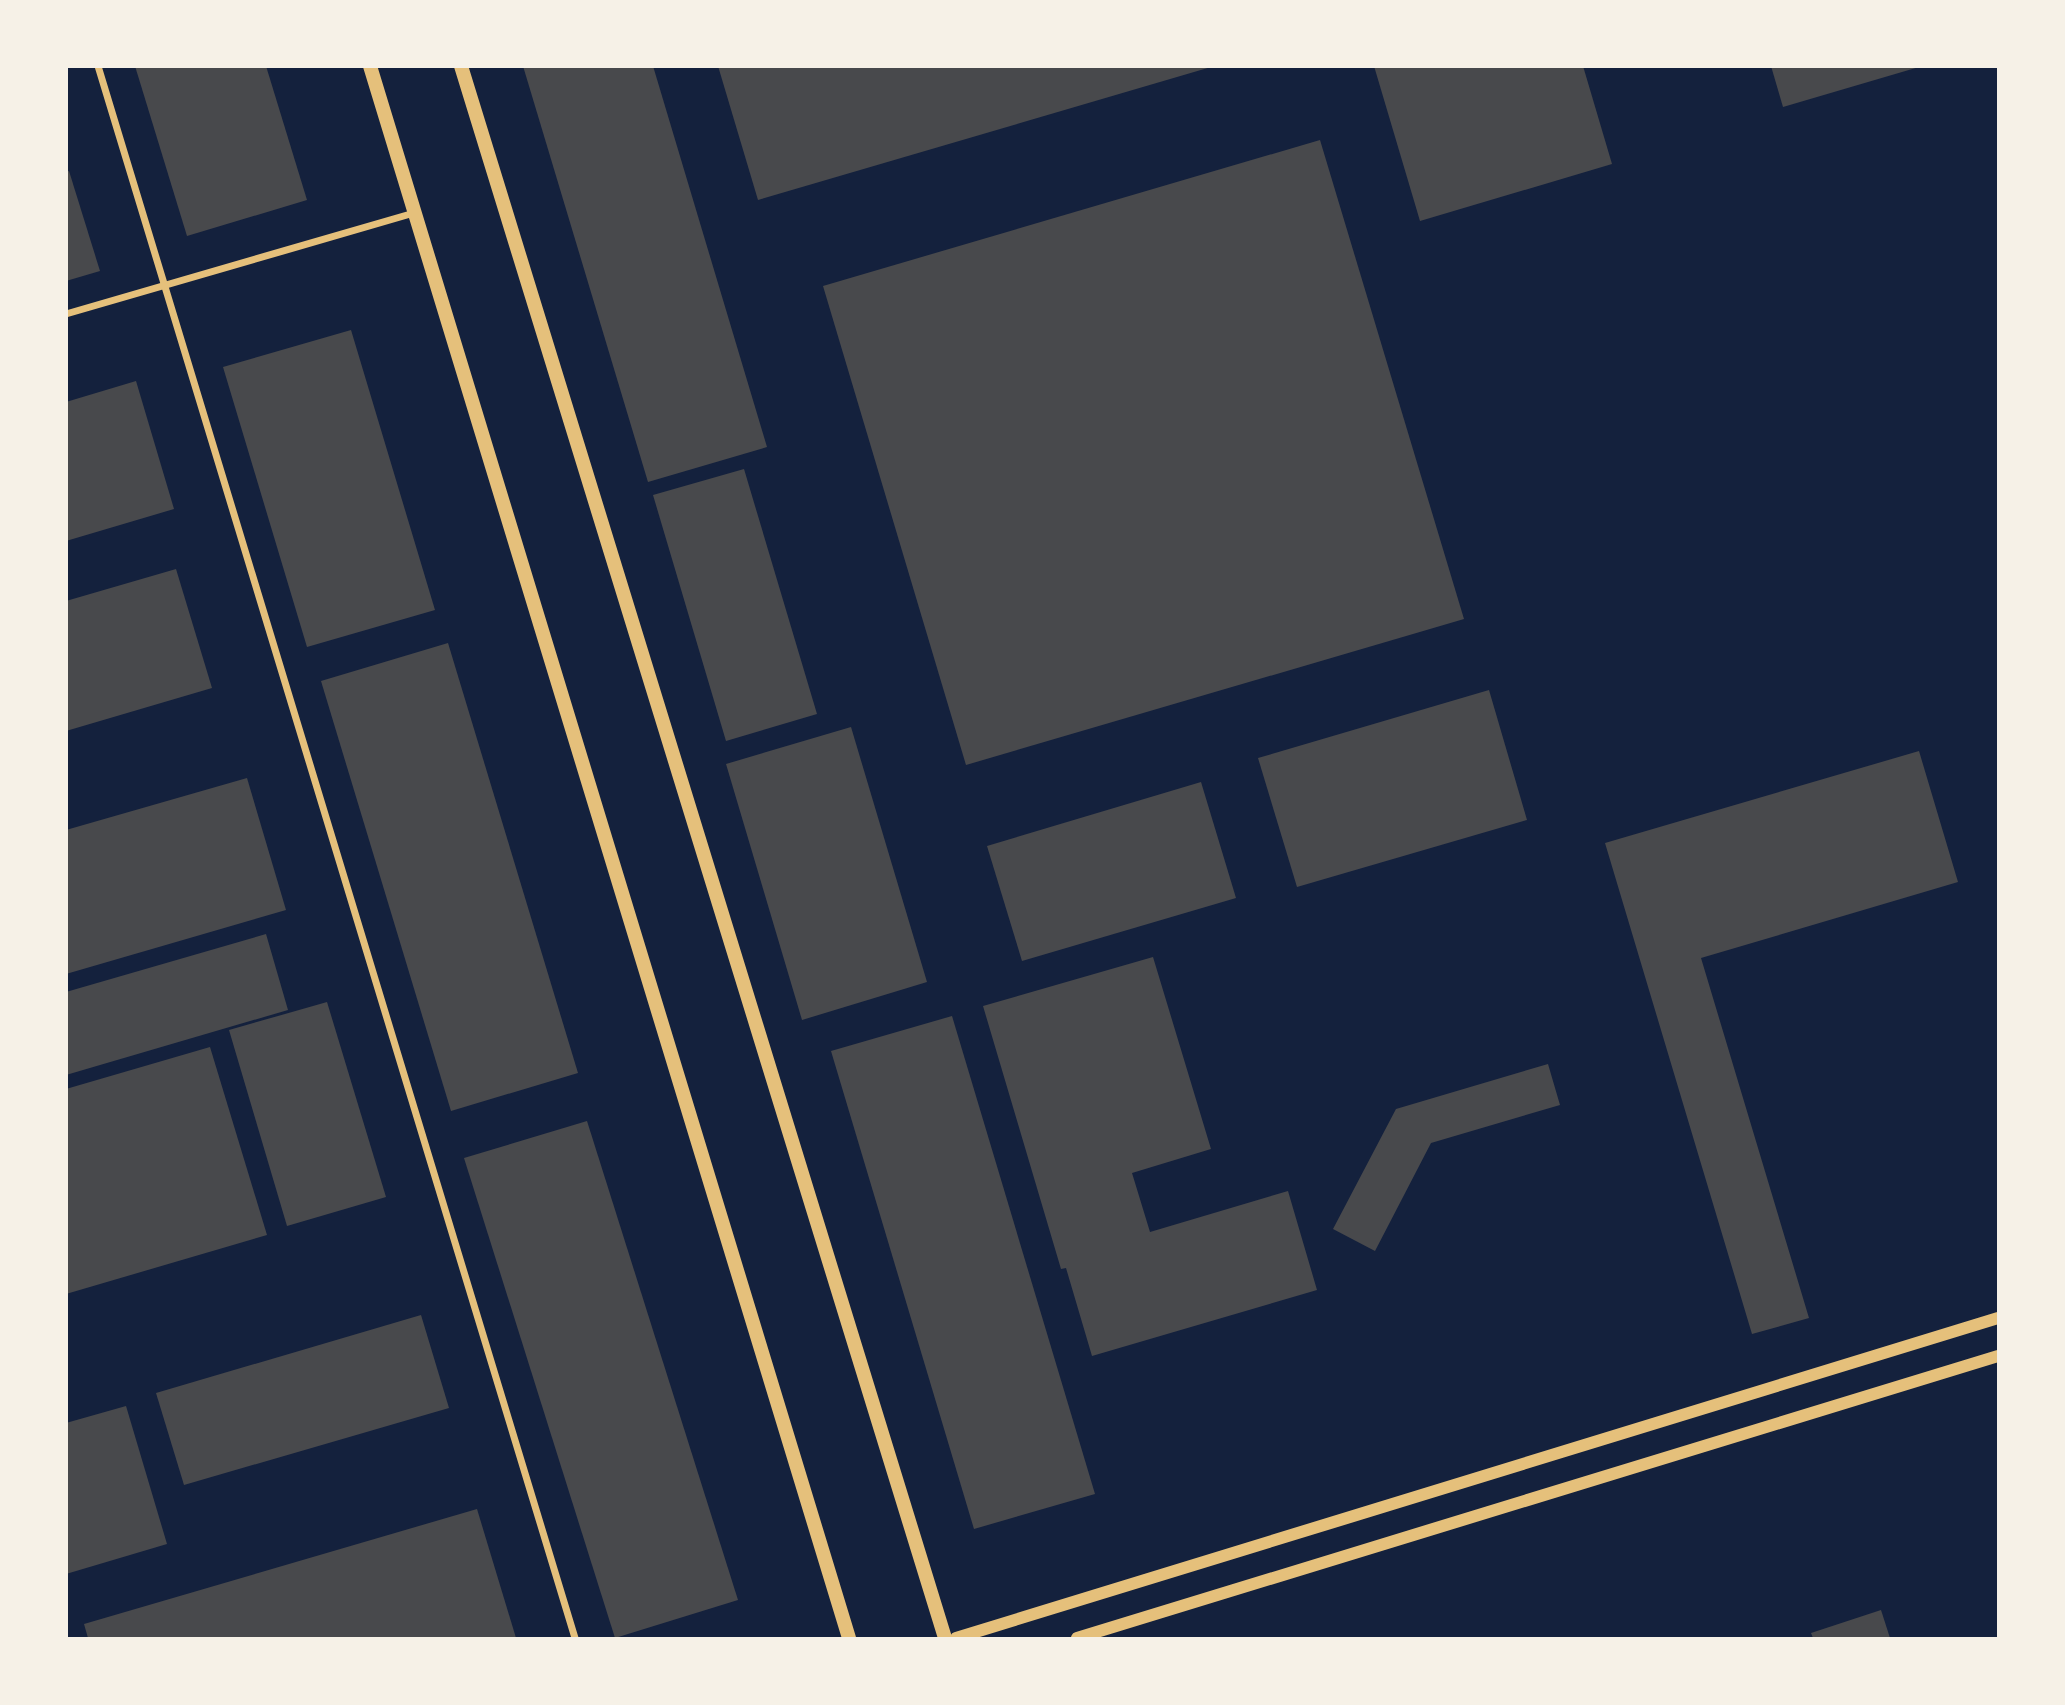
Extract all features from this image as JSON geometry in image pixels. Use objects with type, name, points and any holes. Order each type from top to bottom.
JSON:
[{"type":"main road","points":[[370,66],[849,1639]]},
{"type":"main road","points":[[461,66],[945,1639]]},
{"type":"street","points":[[98,66],[575,1639]]},
{"type":"street","points":[[66,314],[414,213]]},
{"type":"street","points":[[956,1639],[1998,1318]]},
{"type":"street","points":[[1077,1639],[1998,1356]]},
{"type":"building","points":[[135,66],[266,66],[307,200],[187,236]]},
{"type":"building","points":[[523,66],[653,66],[767,447],[648,482]]},
{"type":"building","points":[[718,66],[1211,66],[1211,67],[758,200]]},
{"type":"building","points":[[1374,66],[1583,66],[1612,164],[1420,221]]},
{"type":"building","points":[[1771,66],[1919,66],[1919,67],[1783,107]]},
{"type":"building","points":[[1320,140],[1464,619],[966,765],[823,286]]},
{"type":"building","points":[[69,171],[100,271],[66,281],[66,172]]},
{"type":"building","points":[[351,330],[435,610],[307,647],[223,367]]},
{"type":"building","points":[[136,381],[174,509],[66,541],[66,402]]},
{"type":"building","points":[[744,469],[817,714],[726,741],[653,495]]},
{"type":"building","points":[[176,569],[212,688],[66,731],[66,601]]},
{"type":"building","points":[[448,643],[578,1073],[451,1111],[321,681]]},
{"type":"building","points":[[1489,690],[1527,820],[1297,887],[1258,758]]},
{"type":"building","points":[[851,727],[927,982],[802,1020],[726,764]]},
{"type":"building","points":[[1919,751],[1958,882],[1701,958],[1809,1318],[1752,1334],[1605,843]]},
{"type":"building","points":[[247,778],[286,910],[66,974],[66,830]]},
{"type":"building","points":[[1201,782],[1236,898],[1022,961],[987,846]]},
{"type":"building","points":[[266,934],[288,1010],[66,1075],[66,992]]},
{"type":"building","points":[[1153,957],[1211,1149],[1132,1173],[1150,1232],[1288,1191],[1317,1290],[1092,1356],[1066,1268],[1061,1269],[983,1006]]},
{"type":"building","points":[[327,1002],[386,1197],[287,1226],[229,1030]]},
{"type":"building","points":[[952,1016],[1095,1494],[974,1529],[831,1051]]},
{"type":"building","points":[[210,1047],[267,1235],[66,1294],[66,1089]]},
{"type":"building","points":[[1548,1064],[1560,1105],[1431,1143],[1375,1251],[1333,1229],[1396,1109]]},
{"type":"building","points":[[587,1121],[738,1600],[615,1638],[464,1158]]},
{"type":"building","points":[[421,1315],[449,1408],[184,1485],[156,1393]]},
{"type":"building","points":[[126,1406],[167,1544],[66,1574],[66,1423]]},
{"type":"building","points":[[477,1509],[516,1638],[88,1638],[84,1624]]},
{"type":"building","points":[[1881,1610],[1890,1638],[1813,1638],[1811,1633]]}]
